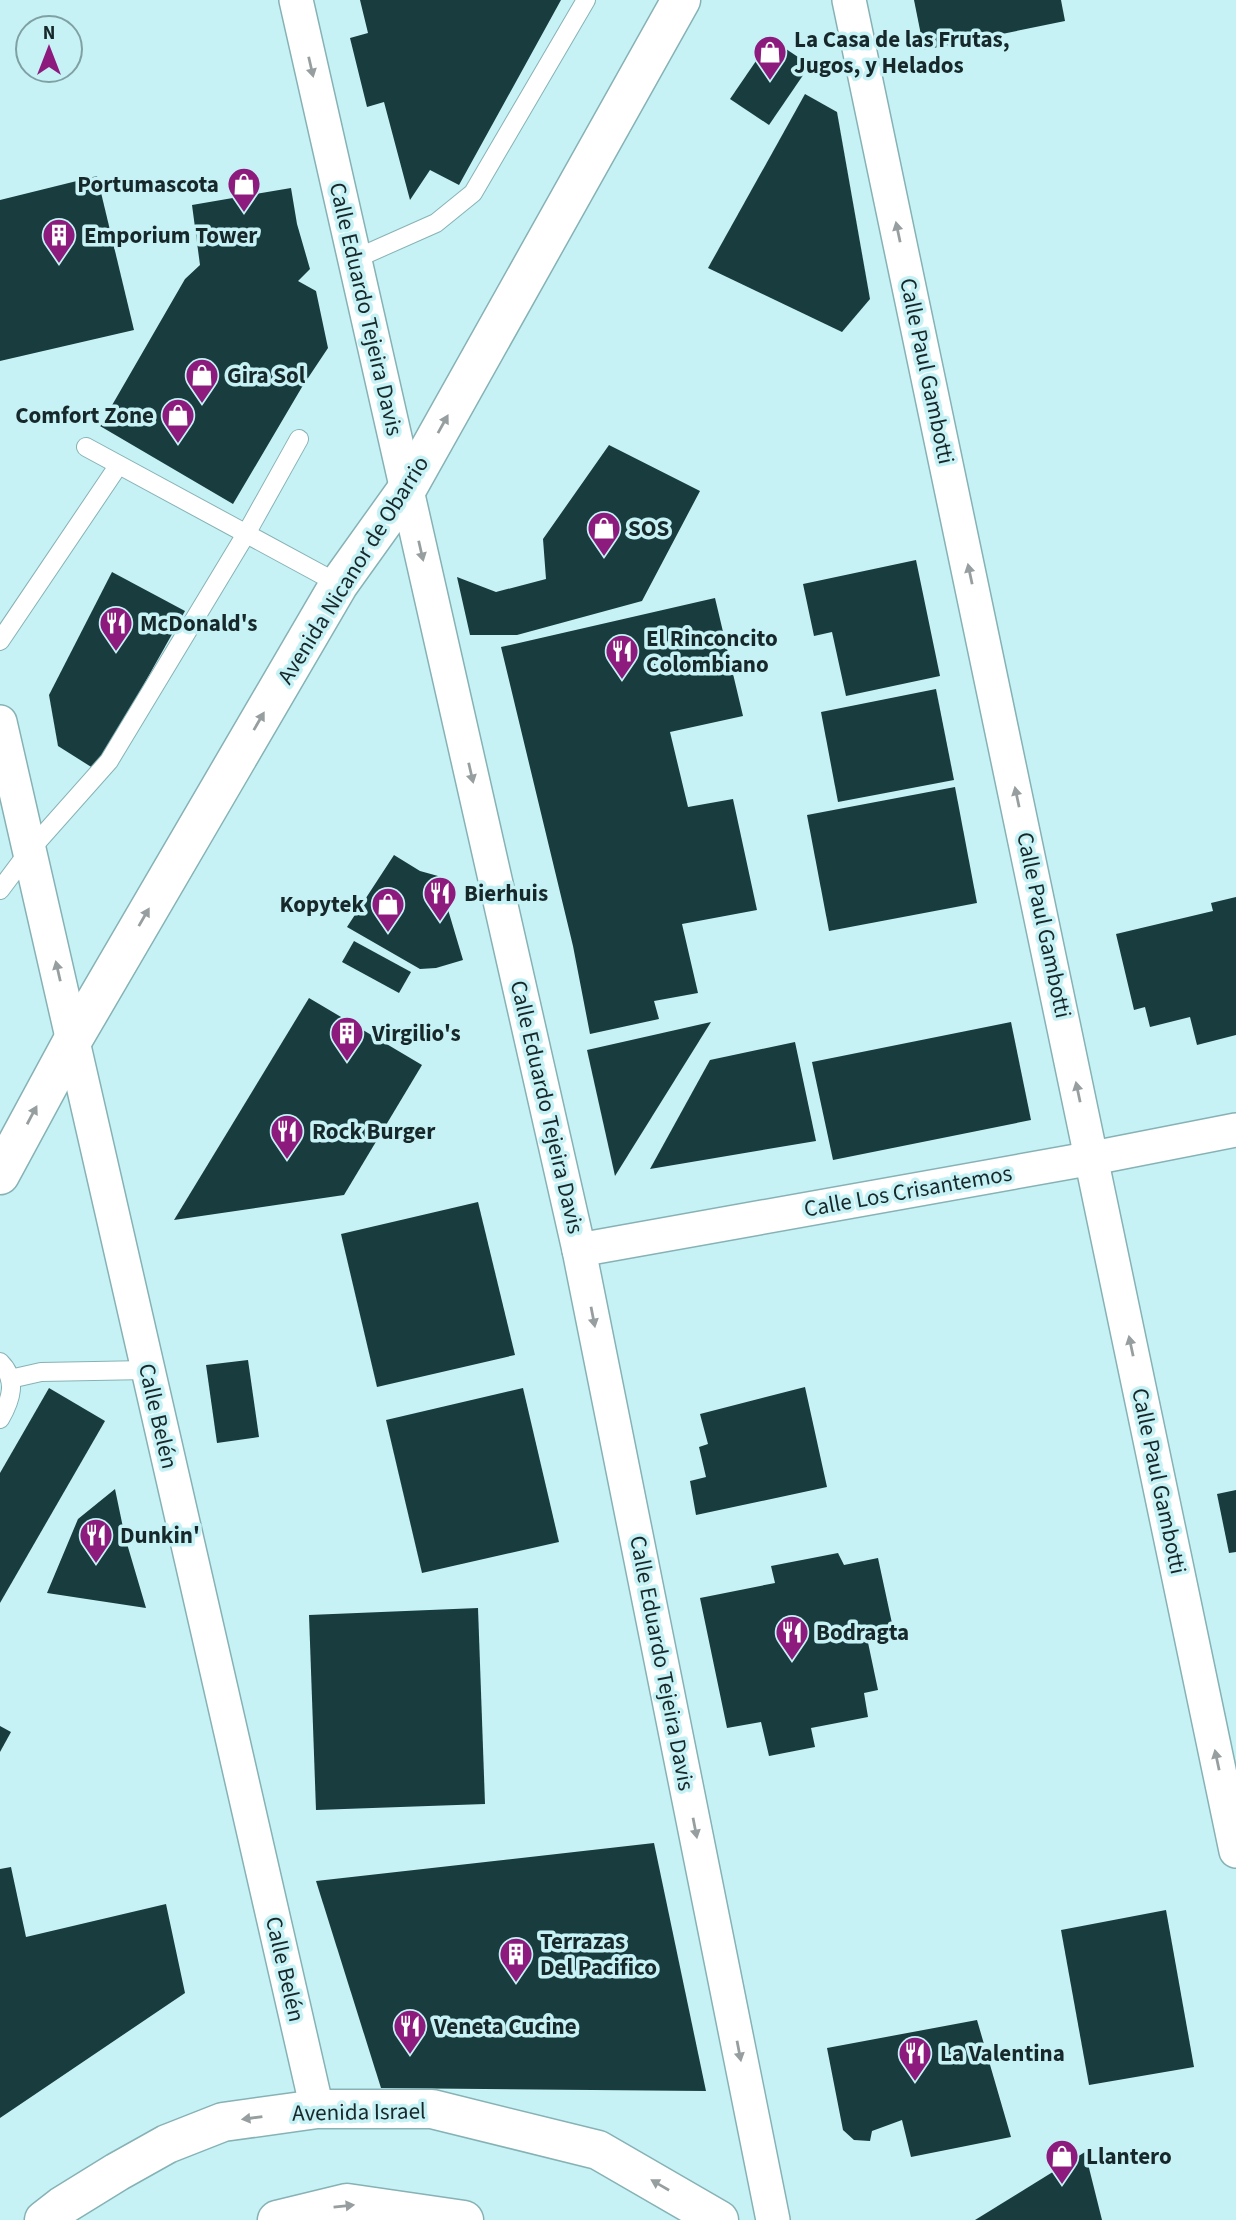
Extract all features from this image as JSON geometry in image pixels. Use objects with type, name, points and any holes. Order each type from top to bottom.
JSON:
[{"type":"main road","name":"Avenida Nicanor de Obarrio","points":[[0,1175],[74,1038],[339,584],[407,489],[681,0]]},
{"type":"main road","name":"Avenida Israel","points":[[44,2220],[117,2172],[178,2140],[223,2122],[317,2109],[432,2109],[598,2150],[719,2220]]},
{"type":"main road","points":[[277,2220],[347,2203],[464,2220]]},
{"type":"street","name":"Calle Eduardo Tejeira Davis","points":[[296,0],[579,1250],[773,2220]]},
{"type":"street","name":"Calle Paul Gambotti","points":[[849,0],[1236,1851]]},
{"type":"street","name":"Calle Belén","points":[[0,722],[317,2109]]},
{"type":"street","name":"Calle Los Crisantemos","points":[[579,1250],[1093,1158],[1236,1129]]},
{"type":"lane","points":[[355,259],[436,223],[473,193],[586,0]]},
{"type":"lane","points":[[0,890],[30,850],[109,761],[246,534],[299,439]]},
{"type":"lane","points":[[86,447],[339,584]]},
{"type":"lane","points":[[0,641],[118,466]]},
{"type":"lane","points":[[0,1362],[10,1379],[11,1398],[0,1419]]},
{"type":"lane","points":[[10,1379],[41,1372],[147,1370]]},
{"type":"building","points":[[360,0],[561,0],[459,185],[430,170],[410,200],[384,102],[367,107],[350,38],[368,33]]},
{"type":"building","points":[[914,0],[1061,0],[1065,21],[924,50]]},
{"type":"building","name":"La Casa de las Frutas, Jugos, y Helados","points":[[771,39],[810,65],[769,125],[730,99]]},
{"type":"building","points":[[805,94],[837,112],[870,299],[842,332],[708,268]]},
{"type":"building","name":"Emporium Tower","points":[[97,176],[134,330],[0,361],[0,200]]},
{"type":"building","points":[[291,188],[297,224],[310,269],[298,281],[316,291],[328,348],[233,504],[100,426],[185,279],[200,265],[192,205]]},
{"type":"building","name":"SOS","points":[[609,445],[700,491],[642,601],[517,635],[470,635],[457,577],[496,592],[546,579],[543,539]]},
{"type":"building","points":[[916,560],[940,676],[846,696],[832,632],[814,636],[803,584]]},
{"type":"building","name":"McDonald's","points":[[112,572],[185,611],[96,770],[58,746],[49,695]]},
{"type":"building","points":[[715,598],[743,716],[670,732],[688,807],[733,799],[757,910],[682,924],[698,993],[654,1001],[659,1019],[590,1034],[573,946],[501,647]]},
{"type":"building","points":[[936,689],[954,780],[838,802],[821,712]]},
{"type":"building","points":[[955,787],[977,903],[829,931],[807,815]]},
{"type":"building","points":[[394,855],[420,871],[438,876],[463,960],[436,968],[420,969],[347,927]]},
{"type":"building","points":[[1236,897],[1236,1035],[1197,1045],[1190,1017],[1150,1027],[1145,1007],[1134,1010],[1116,934],[1213,911],[1211,903]]},
{"type":"building","points":[[354,941],[411,972],[399,993],[342,962]]},
{"type":"building","name":"Rock Burger","points":[[309,998],[422,1065],[344,1195],[174,1220]]},
{"type":"building","points":[[711,1022],[615,1176],[587,1050]]},
{"type":"building","points":[[1011,1022],[1031,1120],[833,1160],[812,1062]]},
{"type":"building","points":[[795,1042],[816,1141],[650,1169],[710,1060]]},
{"type":"building","points":[[478,1202],[515,1355],[377,1387],[341,1234]]},
{"type":"building","points":[[248,1360],[259,1437],[217,1443],[206,1365]]},
{"type":"building","points":[[805,1387],[827,1487],[696,1515],[690,1481],[706,1477],[699,1447],[708,1444],[700,1414]]},
{"type":"building","points":[[49,1388],[105,1421],[0,1603],[0,1473]]},
{"type":"building","points":[[523,1388],[559,1542],[422,1573],[386,1420]]},
{"type":"building","name":"Dunkin'","points":[[115,1489],[125,1537],[146,1608],[47,1593],[78,1519]]},
{"type":"building","points":[[1236,1490],[1236,1552],[1229,1553],[1217,1494]]},
{"type":"building","name":"Bodragta","points":[[838,1553],[844,1565],[878,1558],[893,1628],[866,1633],[878,1690],[864,1693],[868,1717],[811,1728],[815,1747],[769,1756],[761,1722],[727,1728],[700,1598],[775,1583],[771,1566]]},
{"type":"building","points":[[478,1608],[485,1804],[316,1810],[309,1615]]},
{"type":"building","points":[[0,1726],[11,1732],[0,1752]]},
{"type":"building","name":"Terrazas Del Pacifico","points":[[654,1843],[706,2091],[381,2088],[316,1881]]},
{"type":"building","points":[[11,1867],[26,1937],[166,1904],[185,1993],[0,2118],[0,1869]]},
{"type":"building","points":[[1166,1910],[1194,2067],[1089,2085],[1061,1930]]},
{"type":"building","name":"La Valentina","points":[[977,2020],[1011,2137],[911,2157],[902,2120],[872,2131],[870,2141],[854,2140],[843,2130],[827,2048]]},
{"type":"building","name":"Llantero","points":[[1085,2152],[1102,2220],[975,2220]]},
{"type":"place","name":"La Casa de las Frutas, Jugos, y Helados","points":[[770,82]]},
{"type":"place","name":"Portumascota","points":[[244,214]]},
{"type":"place","name":"Emporium Tower","points":[[59,265]]},
{"type":"place","name":"Gira Sol","points":[[202,405]]},
{"type":"place","name":"Comfort Zone","points":[[178,445]]},
{"type":"place","name":"SOS","points":[[604,558]]},
{"type":"place","name":"McDonald's","points":[[116,653]]},
{"type":"place","name":"El Rinconcito Colombiano","points":[[622,681]]},
{"type":"place","name":"Bierhuis","points":[[440,923]]},
{"type":"place","name":"Kopytek","points":[[388,934]]},
{"type":"place","name":"Virgilio's","points":[[347,1063]]},
{"type":"place","name":"Rock Burger","points":[[287,1161]]},
{"type":"place","name":"Dunkin'","points":[[96,1565]]},
{"type":"place","name":"Bodragta","points":[[792,1662]]},
{"type":"place","name":"Terrazas Del Pacifico","points":[[516,1984]]},
{"type":"place","name":"Veneta Cucine","points":[[410,2056]]},
{"type":"place","name":"La Valentina","points":[[915,2083]]},
{"type":"place","name":"Llantero","points":[[1062,2186]]}]
